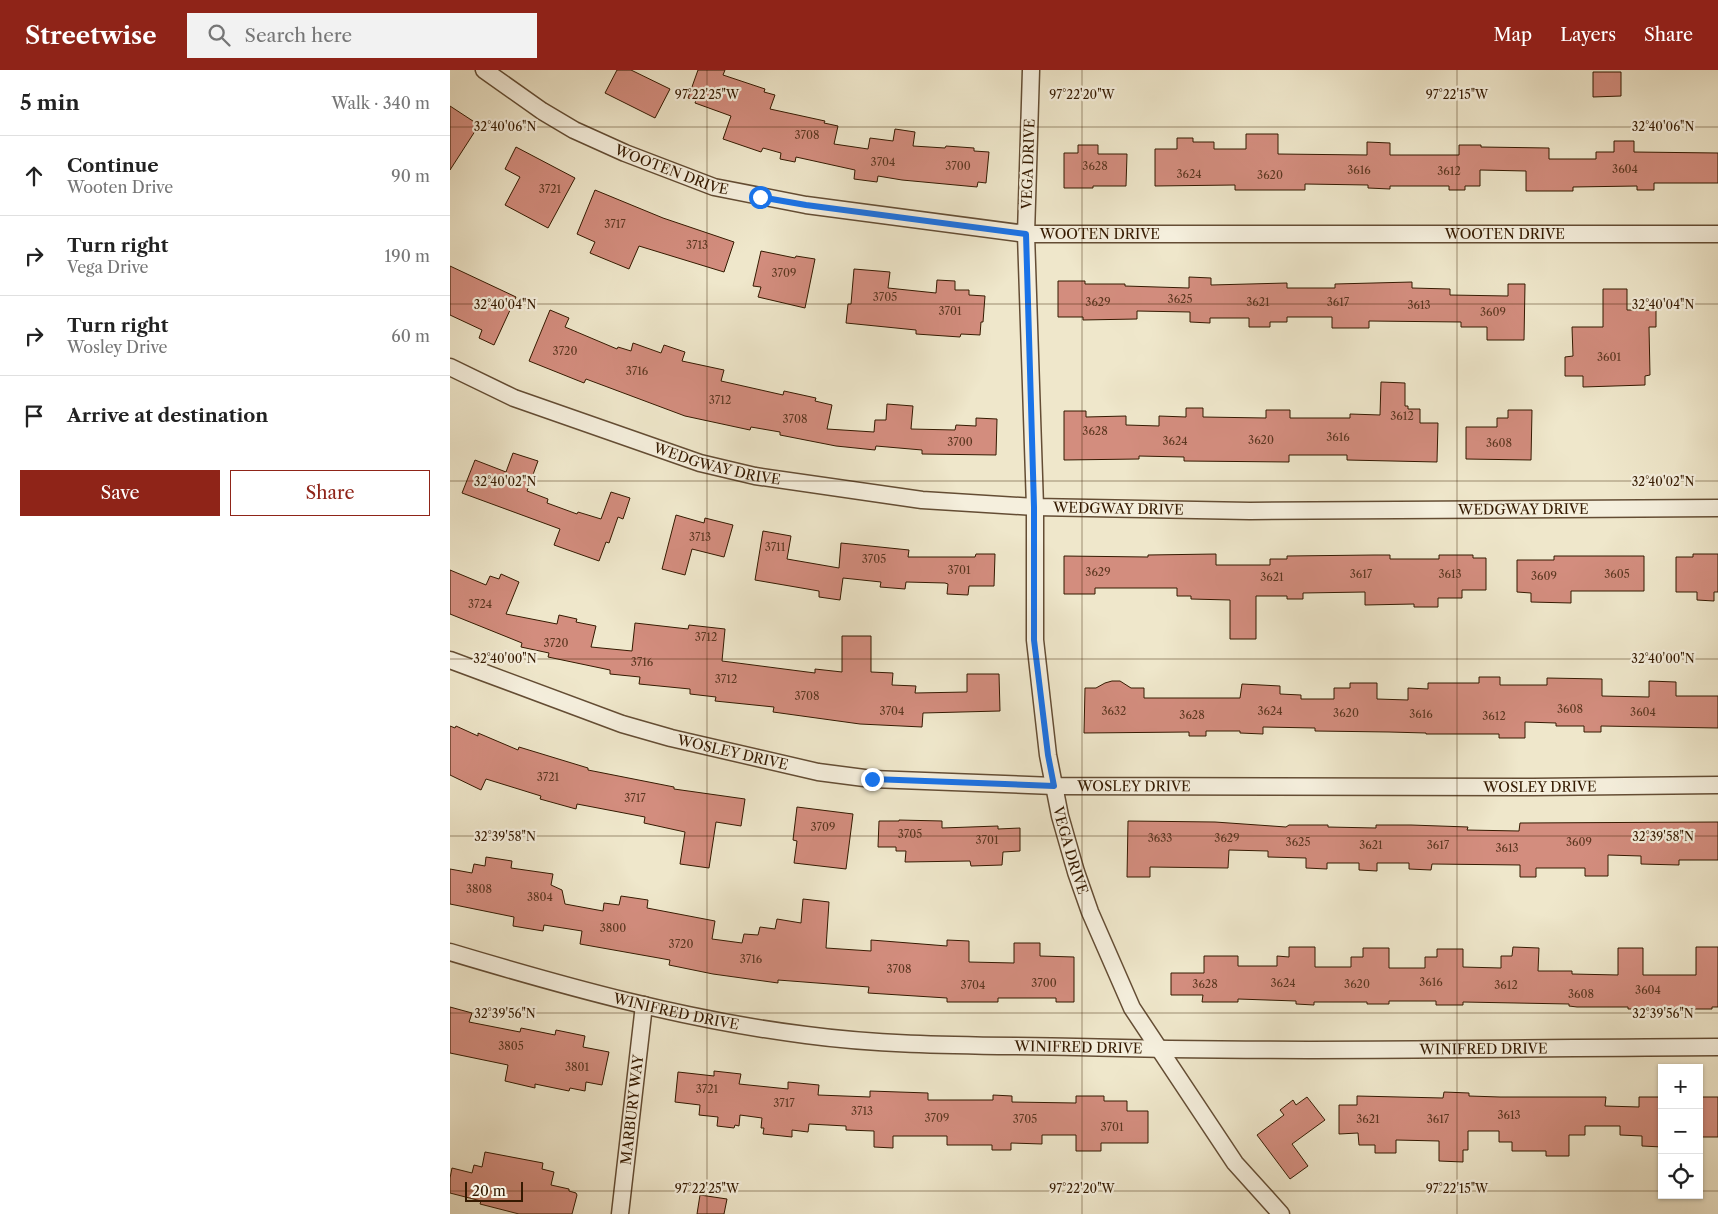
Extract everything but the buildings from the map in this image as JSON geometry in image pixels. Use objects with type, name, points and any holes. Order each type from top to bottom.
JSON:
[{"type":"street","name":"WOOTEN DRIVE","points":[[484,70],[542,111],[574,130],[625,153],[714,187],[806,205],[1026,234],[1718,234]]},
{"type":"street","name":"VEGA DRIVE","points":[[1031,70],[1026,234],[1034,507],[1034,640],[1048,755],[1060,816],[1073,863],[1090,912],[1132,1008],[1235,1163],[1282,1214]]},
{"type":"street","name":"WEDGWAY DRIVE","points":[[450,368],[514,398],[700,463],[755,476],[922,500],[1034,507],[1250,511],[1718,508]]},
{"type":"street","name":"WOSLEY DRIVE","points":[[450,660],[622,724],[671,738],[818,772],[872,779],[1054,786],[1533,787],[1718,785]]},
{"type":"street","name":"WINIFRED DRIVE","points":[[450,952],[644,1005],[721,1022],[826,1037],[893,1043],[1160,1049],[1718,1047]]},
{"type":"street","name":"MARBURY WAY","points":[[620,1214],[644,1005]]},
{"type":"route","points":[[760,197],[806,205],[1026,234],[1034,507],[1034,640],[1048,755],[1054,786],[872,779]]}]
